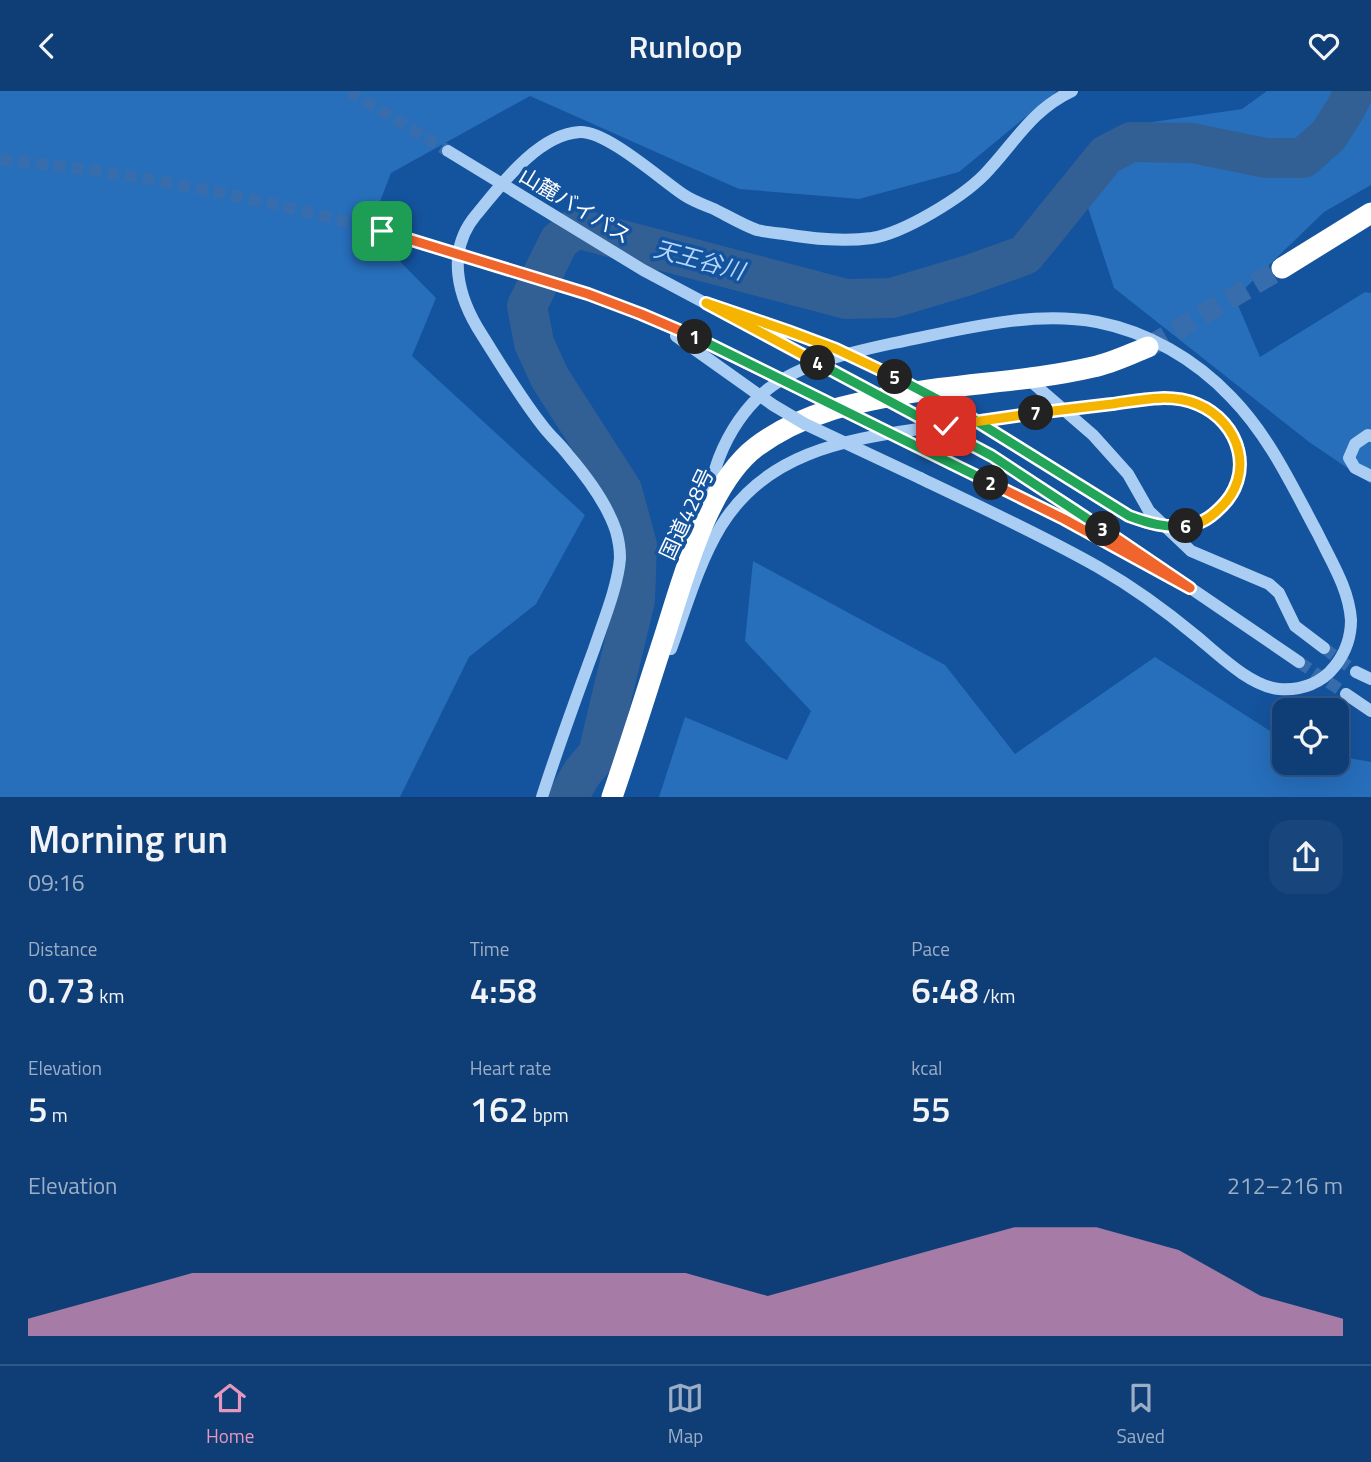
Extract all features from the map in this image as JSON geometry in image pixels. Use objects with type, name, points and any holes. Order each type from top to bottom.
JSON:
[{"type":"highway","points":[[1282,268],[1371,213]]},
{"type":"highway","name":"国道428号","points":[[612,797],[693,549],[723,487],[737,465],[754,449],[781,430],[814,414],[855,403],[1096,366],[1148,347]]},
{"type":"street","points":[[542,797],[605,618],[620,556],[616,532],[605,507],[570,456],[543,426],[515,387],[478,328],[461,293],[456,262],[471,221],[512,171],[530,155],[555,138],[582,132],[606,140],[685,196],[756,229],[815,239],[847,241],[877,237],[913,223],[953,200],[983,176],[1034,117],[1072,91]]},
{"type":"street","name":"山麓バイパス","points":[[448,151],[588,238],[992,456],[1299,662]]},
{"type":"street","name":"山麓バイパス","points":[[382,231],[588,294],[699,339],[1064,519],[1190,588]]},
{"type":"street","points":[[623,767],[645,721],[697,577],[722,525],[755,485],[799,457],[852,440],[1014,416],[1157,398],[1178,398],[1199,405],[1217,417],[1232,432],[1239,450],[1241,468],[1226,503],[1211,517],[1192,525],[1172,527],[1150,524],[1103,501],[1019,447],[965,414],[898,378],[836,349],[706,303]]},
{"type":"street","points":[[641,314],[674,334],[772,405],[805,424],[1100,568],[1135,590],[1235,668],[1256,681],[1276,689],[1297,689],[1315,684],[1330,672],[1343,656],[1350,637],[1351,618],[1347,596],[1282,465],[1266,440],[1230,395],[1190,361],[1149,338],[1098,322],[1041,318],[977,326],[864,349],[827,360],[768,388],[748,408],[719,458],[693,549]]},
{"type":"street","points":[[1026,378],[1093,435],[1128,474],[1149,511],[1191,551],[1269,584],[1279,593],[1295,626],[1325,648]]},
{"type":"street","points":[[1371,436],[1368,435],[1354,444],[1349,458],[1355,468],[1371,476]]},
{"type":"street","points":[[1356,672],[1371,679]]},
{"type":"street","points":[[1346,694],[1371,711]]},
{"type":"shaded area","points":[[0,91],[1057,91],[959,172],[859,199],[739,189],[530,96],[391,173],[369,230],[436,298],[412,356],[585,515],[536,604],[469,657],[400,797],[0,797]]},
{"type":"shaded area","points":[[1267,91],[1353,91],[1362,97],[1371,94],[1371,185],[1324,212],[1235,298],[1260,357],[1365,292],[1371,293],[1371,484],[1309,442],[1114,288],[1081,186],[1118,127],[1242,109]]},
{"type":"shaded area","points":[[753,561],[945,665],[1015,754],[1155,657],[1272,732],[1272,775],[1349,775],[1349,758],[1371,762],[1371,797],[659,797],[685,717],[787,760],[811,711],[745,641]]},
{"type":"waterway","name":"天王谷川","points":[[568,797],[582,773],[598,754],[635,600],[637,545],[622,490],[550,378],[534,343],[527,306],[559,241],[576,228],[846,299],[892,298],[1025,255],[1106,155],[1131,142],[1192,143],[1266,158],[1303,158],[1328,136],[1354,91]]},
{"type":"tunnel","points":[[349,91],[448,151]]},
{"type":"tunnel","points":[[0,160],[97,171],[192,187],[382,231]]},
{"type":"tunnel","points":[[1148,347],[1282,268]]},
{"type":"tunnel","points":[[1324,648],[1356,672]]},
{"type":"tunnel","points":[[1299,662],[1346,694]]},
{"type":"route","points":[[382,231],[588,294],[699,339],[1064,519],[1190,588],[992,456],[706,303],[836,349],[898,378],[965,414],[1019,447],[1074,483],[1129,516],[1150,524],[1172,527],[1192,525],[1211,517],[1226,503],[1241,468],[1239,450],[1232,432],[1217,417],[1199,405],[1178,398],[1157,398],[1014,416],[946,426]]}]
